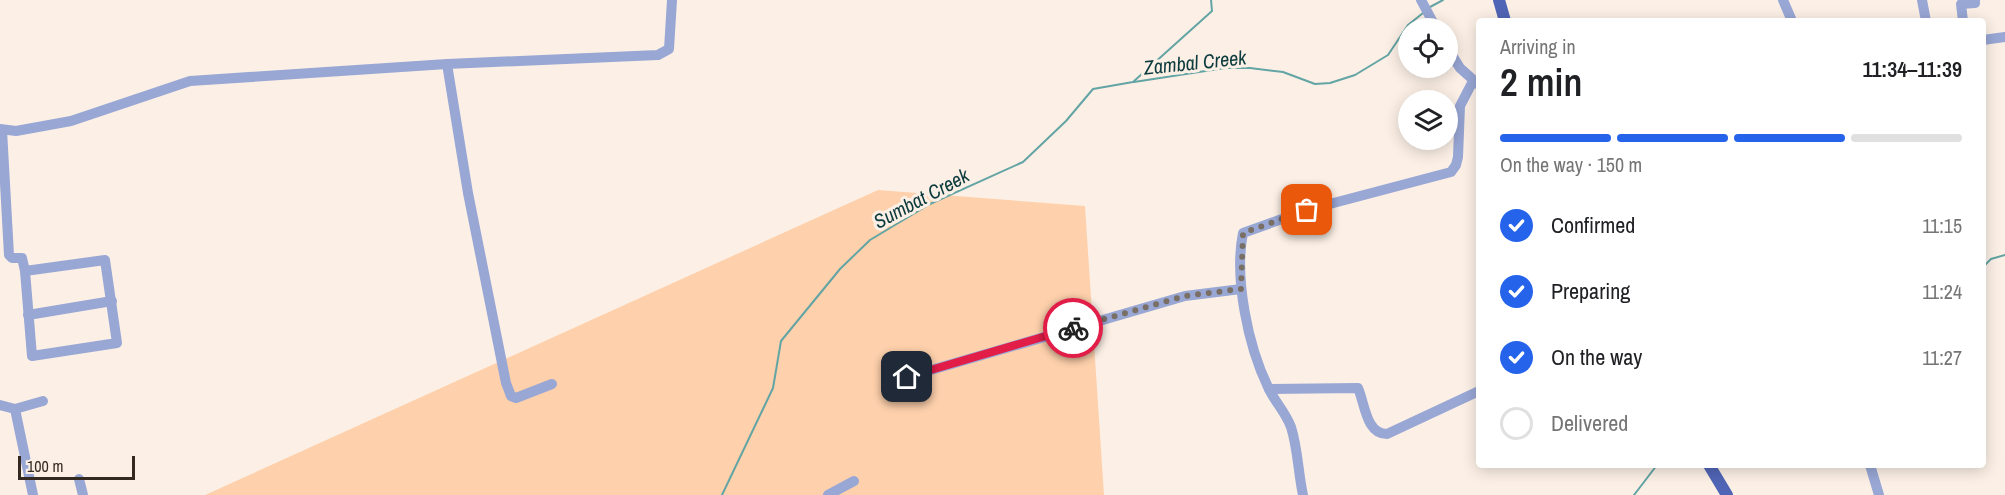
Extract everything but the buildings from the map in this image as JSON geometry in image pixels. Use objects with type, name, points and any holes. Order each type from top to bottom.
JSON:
[{"type":"main road","points":[[1499,0],[1504,18]]},
{"type":"main road","points":[[1711,468],[1727,495]]},
{"type":"street","points":[[25,272],[105,260],[117,343],[32,356],[22,258],[12,258],[9,255],[1,129],[16,131],[71,121],[190,81],[237,80],[447,64],[658,55],[669,49],[672,0]]},
{"type":"street","points":[[1784,0],[1791,18]]},
{"type":"street","points":[[1922,0],[1925,18]]},
{"type":"street","points":[[1962,18],[1960,4],[1975,3],[1975,0]]},
{"type":"street","points":[[1422,3],[1431,18]]},
{"type":"street","points":[[1986,40],[2005,37]]},
{"type":"street","points":[[447,64],[468,193],[506,383],[512,396],[516,398],[552,384]]},
{"type":"street","points":[[1303,495],[1290,424],[1260,369],[1241,289],[1243,233],[1307,210],[1454,169],[1458,150],[1460,106],[1476,83],[1458,65]]},
{"type":"street","points":[[907,377],[1185,296],[1241,289]]},
{"type":"street","points":[[28,315],[112,301]]},
{"type":"street","points":[[1269,389],[1359,388],[1371,428],[1379,434],[1387,434],[1476,392]]},
{"type":"street","points":[[0,405],[15,409],[43,401]]},
{"type":"street","points":[[15,409],[33,495]]},
{"type":"street","points":[[1871,468],[1879,495]]},
{"type":"street","points":[[79,478],[83,495]]},
{"type":"street","points":[[828,495],[854,481]]},
{"type":"shaded area","points":[[878,190],[1085,206],[1104,495],[205,495]]},
{"type":"waterway","name":"Sumbat Creek","points":[[722,495],[773,388],[781,341],[840,269],[870,240],[930,204],[1023,162],[1066,121],[1093,89],[1133,82],[1212,11],[1211,0]]},
{"type":"waterway","name":"Zambal Creek","points":[[1430,7],[1443,0]]},
{"type":"waterway","name":"Zambal Creek","points":[[1134,82],[1225,68],[1250,68],[1283,72],[1315,84],[1330,83],[1355,75],[1388,55],[1408,25],[1423,13]]},
{"type":"waterway","points":[[1986,264],[1991,259],[2005,255]]},
{"type":"waterway","points":[[1634,495],[1655,468]]},
{"type":"way so far","points":[[1073,328],[1185,296],[1241,289],[1240,245],[1243,233],[1307,210]]},
{"type":"route","points":[[907,377],[1073,328]]}]
